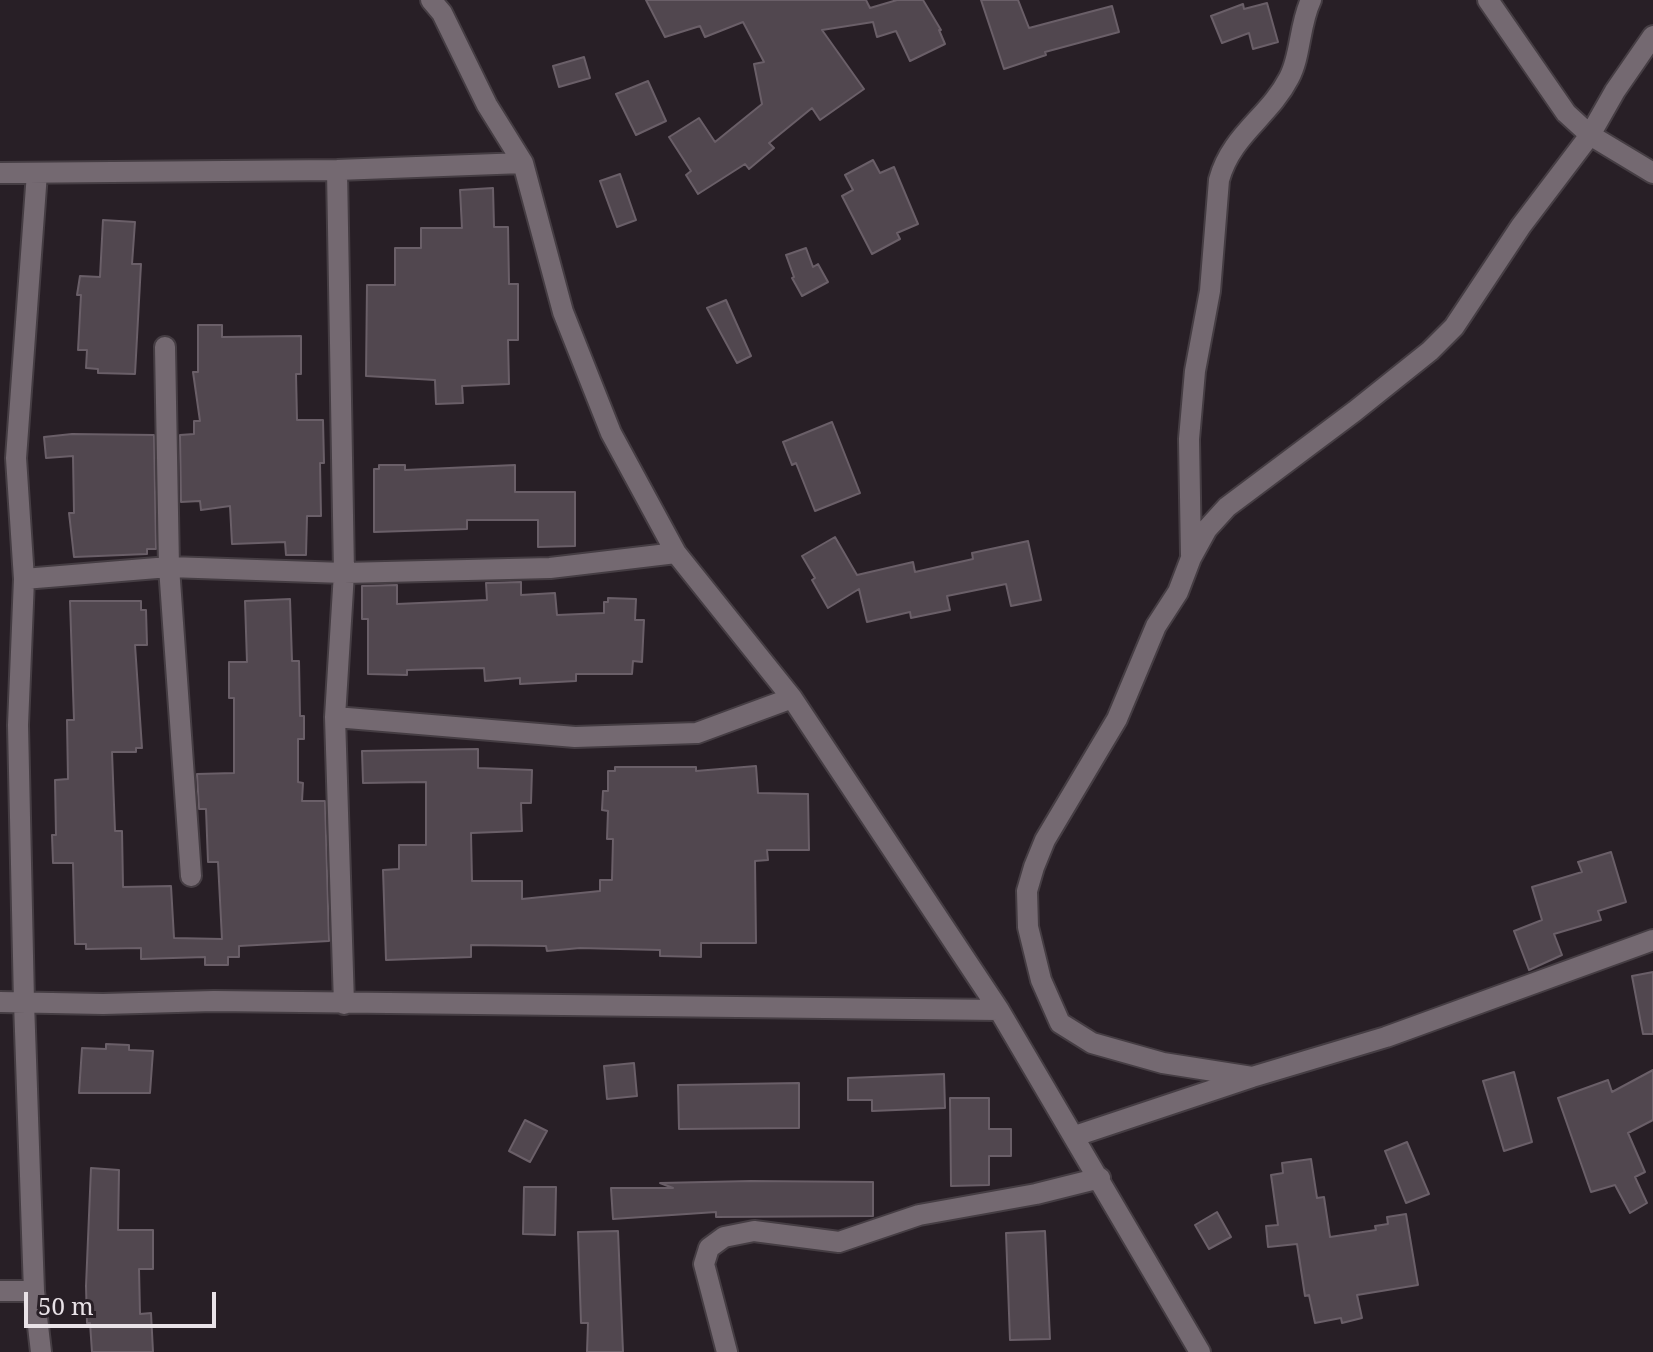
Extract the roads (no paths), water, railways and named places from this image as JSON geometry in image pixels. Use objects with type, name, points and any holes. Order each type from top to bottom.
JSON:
[{"type":"street","points":[[459,0],[436,7],[487,105],[523,163],[563,312],[611,433],[676,553],[792,698],[999,1010],[1200,1352]]},
{"type":"street","points":[[1191,558],[1189,439],[1195,371],[1210,291],[1219,180],[1223,163],[1237,141],[1272,103],[1290,77],[1302,23],[1311,0]]},
{"type":"street","points":[[1488,0],[1566,113],[1590,135],[1653,173]]},
{"type":"street","points":[[1252,1077],[1163,1063],[1092,1043],[1060,1023],[1041,980],[1028,927],[1027,891],[1045,840],[1117,719],[1156,626],[1178,592],[1191,558],[1207,529],[1227,507],[1343,421],[1454,327],[1521,226],[1590,135],[1653,36]]},
{"type":"street","points":[[0,173],[337,170],[523,163]]},
{"type":"street","points":[[337,170],[344,573],[335,717],[344,1004]]},
{"type":"street","points":[[37,173],[8,458],[24,579],[9,725],[24,1002],[34,1291],[41,1352]]},
{"type":"street","points":[[165,347],[169,567],[191,876]]},
{"type":"street","points":[[24,579],[169,567],[344,573],[550,568],[676,553]]},
{"type":"street","points":[[335,717],[575,737],[697,733],[792,698]]},
{"type":"street","points":[[1075,1136],[1252,1077],[1386,1037],[1653,940]]},
{"type":"street","points":[[0,1002],[999,1010]]},
{"type":"street","points":[[727,1352],[704,1264],[709,1248],[724,1237],[754,1231],[839,1242],[919,1215],[1036,1194],[1100,1178]]},
{"type":"street","points":[[0,1291],[34,1291]]}]
